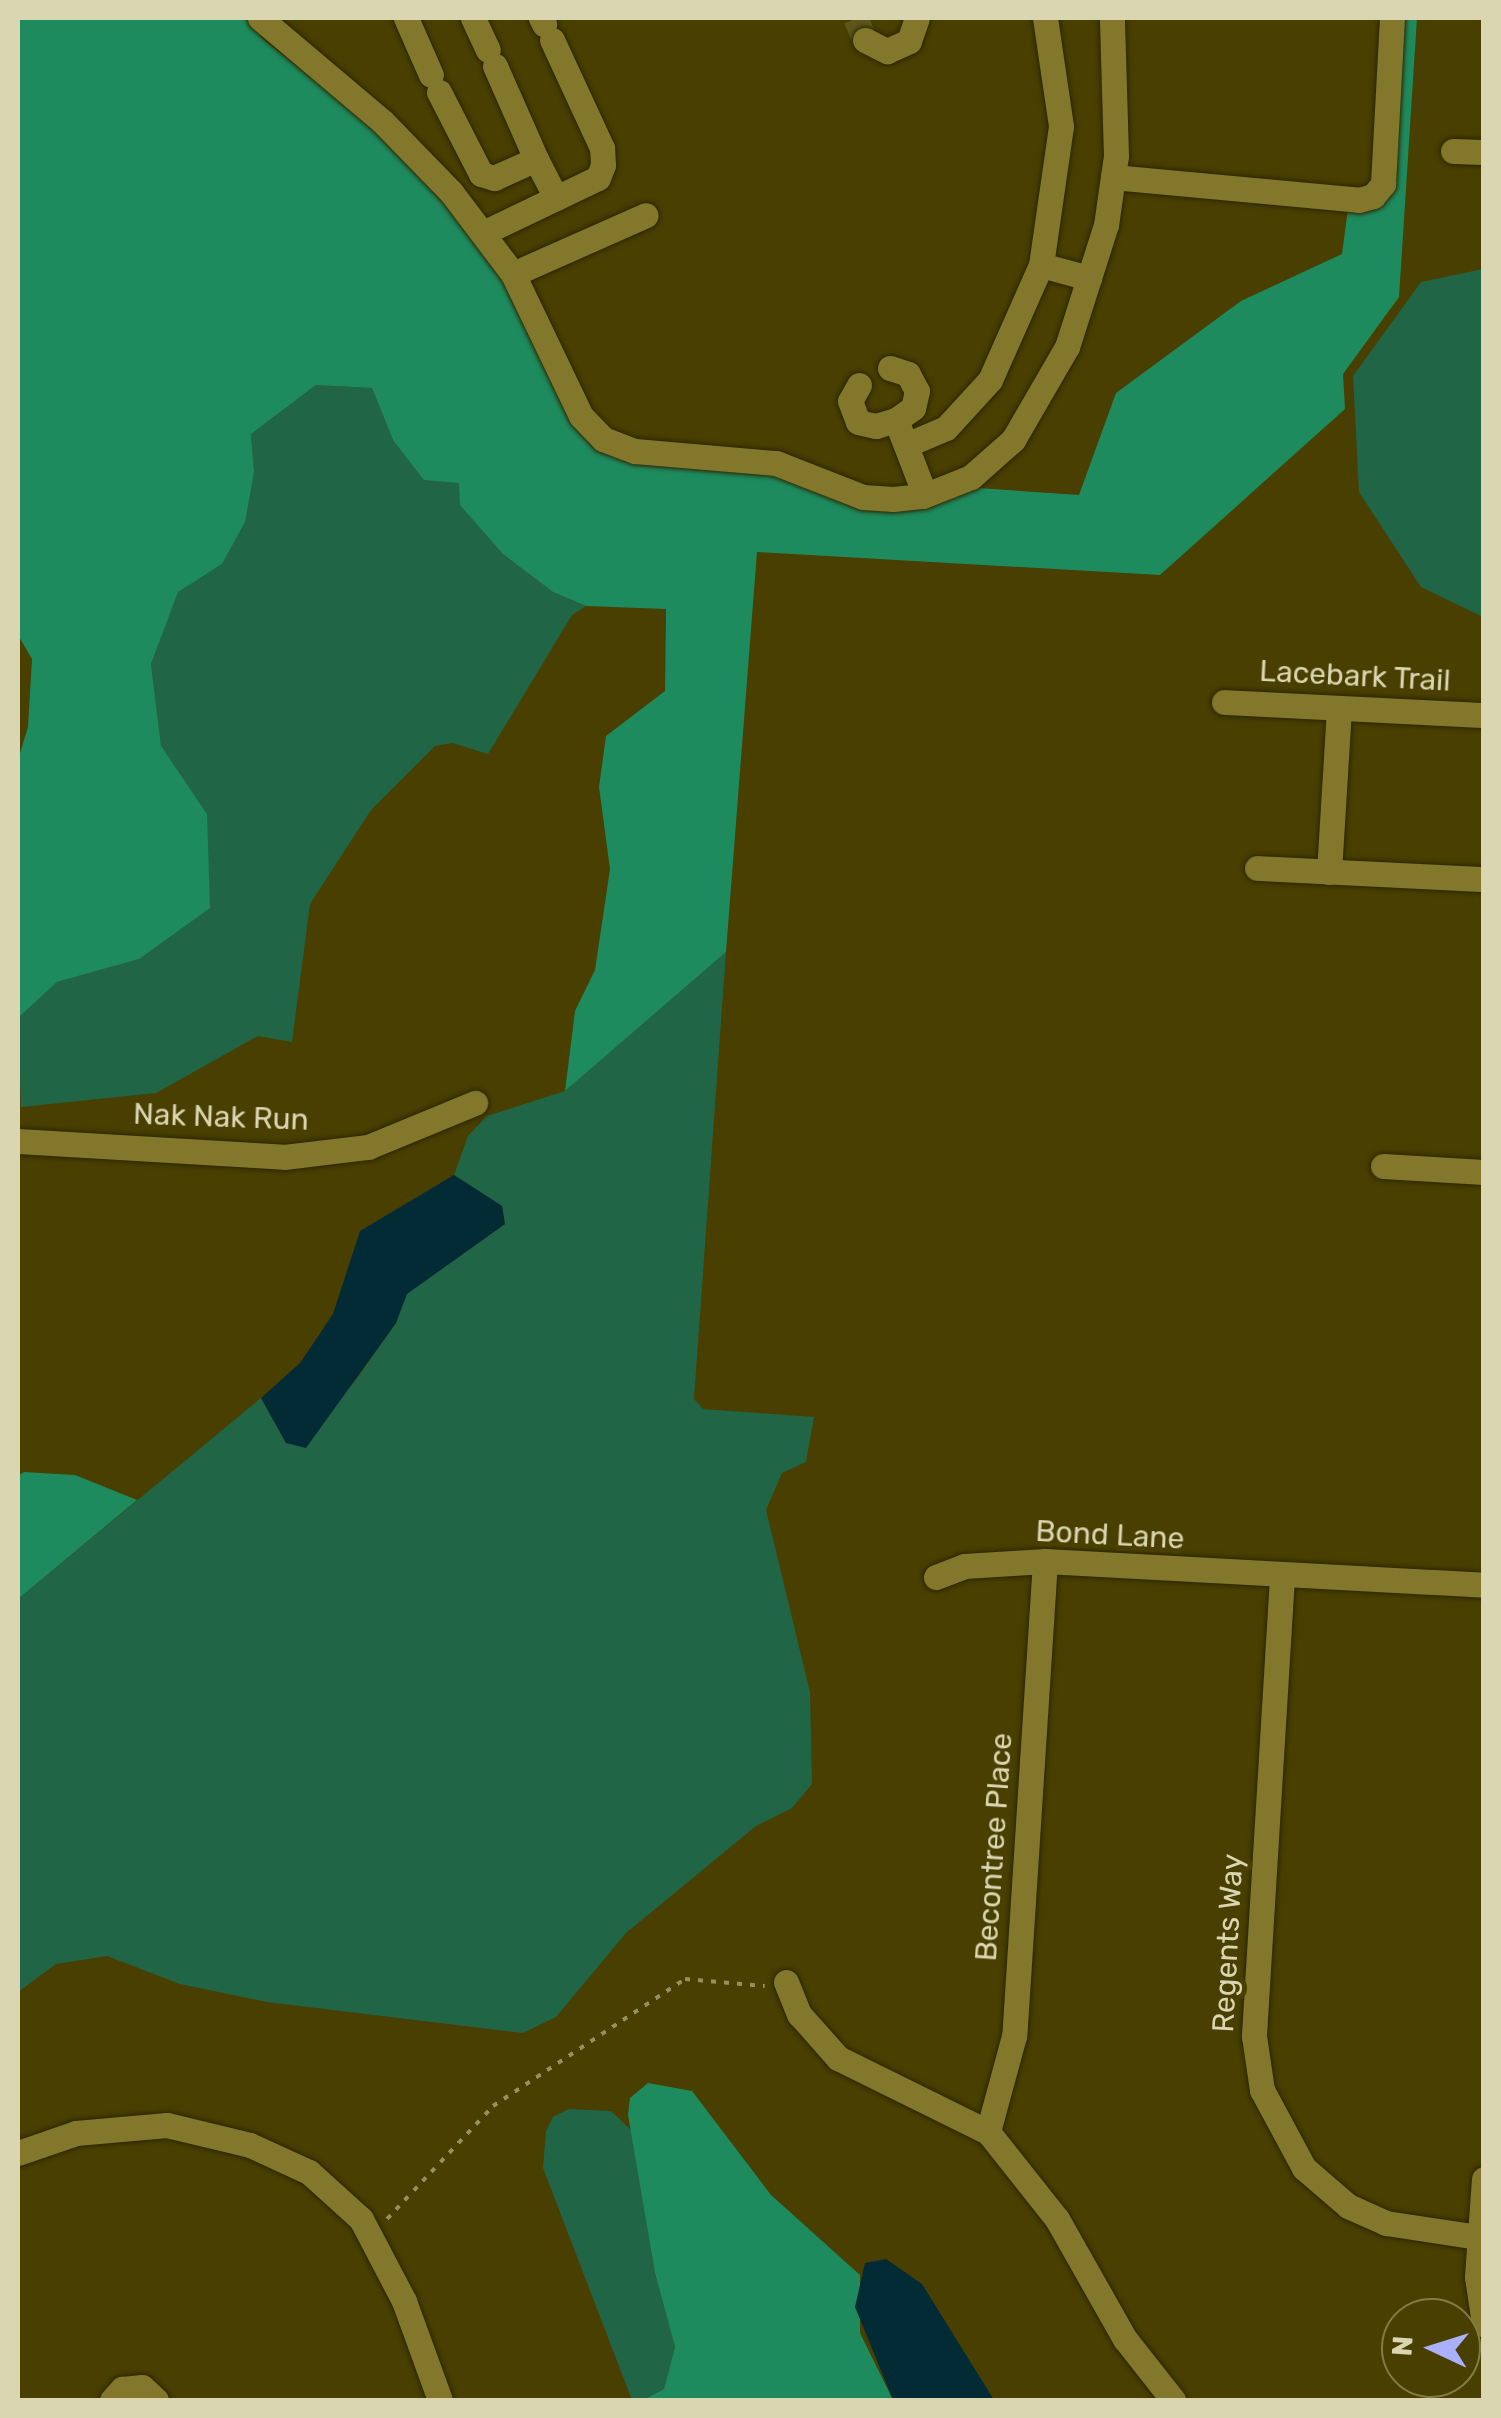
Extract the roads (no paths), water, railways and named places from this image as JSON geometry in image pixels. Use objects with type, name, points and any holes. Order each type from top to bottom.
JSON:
[{"type":"street","points":[[406,18],[482,174],[494,178],[536,158]]},
{"type":"street","points":[[473,18],[556,198]]},
{"type":"street","points":[[865,40],[887,51],[909,41],[917,18]]},
{"type":"street","points":[[906,446],[946,428],[990,380],[1041,265],[1061,126],[1045,18]]},
{"type":"street","points":[[265,19],[382,121],[482,233],[512,274],[581,416],[603,439],[635,451],[776,463],[863,497],[926,495],[971,477],[1012,440],[1067,346],[1089,278],[1112,177],[1112,18]]},
{"type":"street","points":[[1112,177],[1359,200],[1373,196],[1383,184],[1392,18]]},
{"type":"street","points":[[482,233],[598,178],[604,165],[602,148],[545,27]]},
{"type":"street","points":[[1454,151],[1484,152]]},
{"type":"street","points":[[512,274],[646,215]]},
{"type":"street","points":[[1041,265],[1089,278]]},
{"type":"street","points":[[859,386],[850,401],[858,422],[876,426],[896,420],[913,408],[917,391],[908,374],[890,368]]},
{"type":"street","points":[[896,420],[926,495]]},
{"type":"street","name":"Lacebark Trail","points":[[1224,702],[1484,715]]},
{"type":"street","points":[[1329,872],[1340,708]]},
{"type":"street","points":[[1257,868],[1484,879]]},
{"type":"street","name":"Nak Nak Run","points":[[18,1141],[284,1157],[368,1147],[475,1103]]},
{"type":"street","points":[[1384,1166],[1483,1165]]},
{"type":"street","name":"Bond Lane","points":[[936,1577],[964,1566],[1044,1562],[1282,1577]]},
{"type":"street","name":"Becontree Place","points":[[988,2132],[1014,2036],[1044,1562]]},
{"type":"street","points":[[1282,1577],[1484,1585]]},
{"type":"street","name":"Regents Way","points":[[1282,1577],[1254,2036],[1262,2090],[1304,2168],[1348,2206],[1386,2222],[1478,2237]]},
{"type":"street","points":[[786,1982],[799,2014],[838,2058],[988,2132],[1058,2219],[1125,2338],[1173,2400]]},
{"type":"street","points":[[18,2153],[76,2133],[167,2126],[250,2144],[308,2172],[361,2219],[404,2300],[440,2400]]},
{"type":"street","points":[[1484,2179],[1478,2237],[1484,2324]]},
{"type":"street","points":[[112,2400],[122,2389],[142,2387],[156,2400]]},
{"type":"water","points":[[454,1175],[502,1206],[505,1224],[407,1294],[396,1323],[306,1448],[286,1443],[261,1398],[300,1363],[333,1314],[360,1231]]},
{"type":"water","points":[[886,2259],[922,2284],[994,2400],[893,2400],[855,2307],[865,2263]]},
{"type":"tunnel","points":[[856,18],[865,40]]}]
